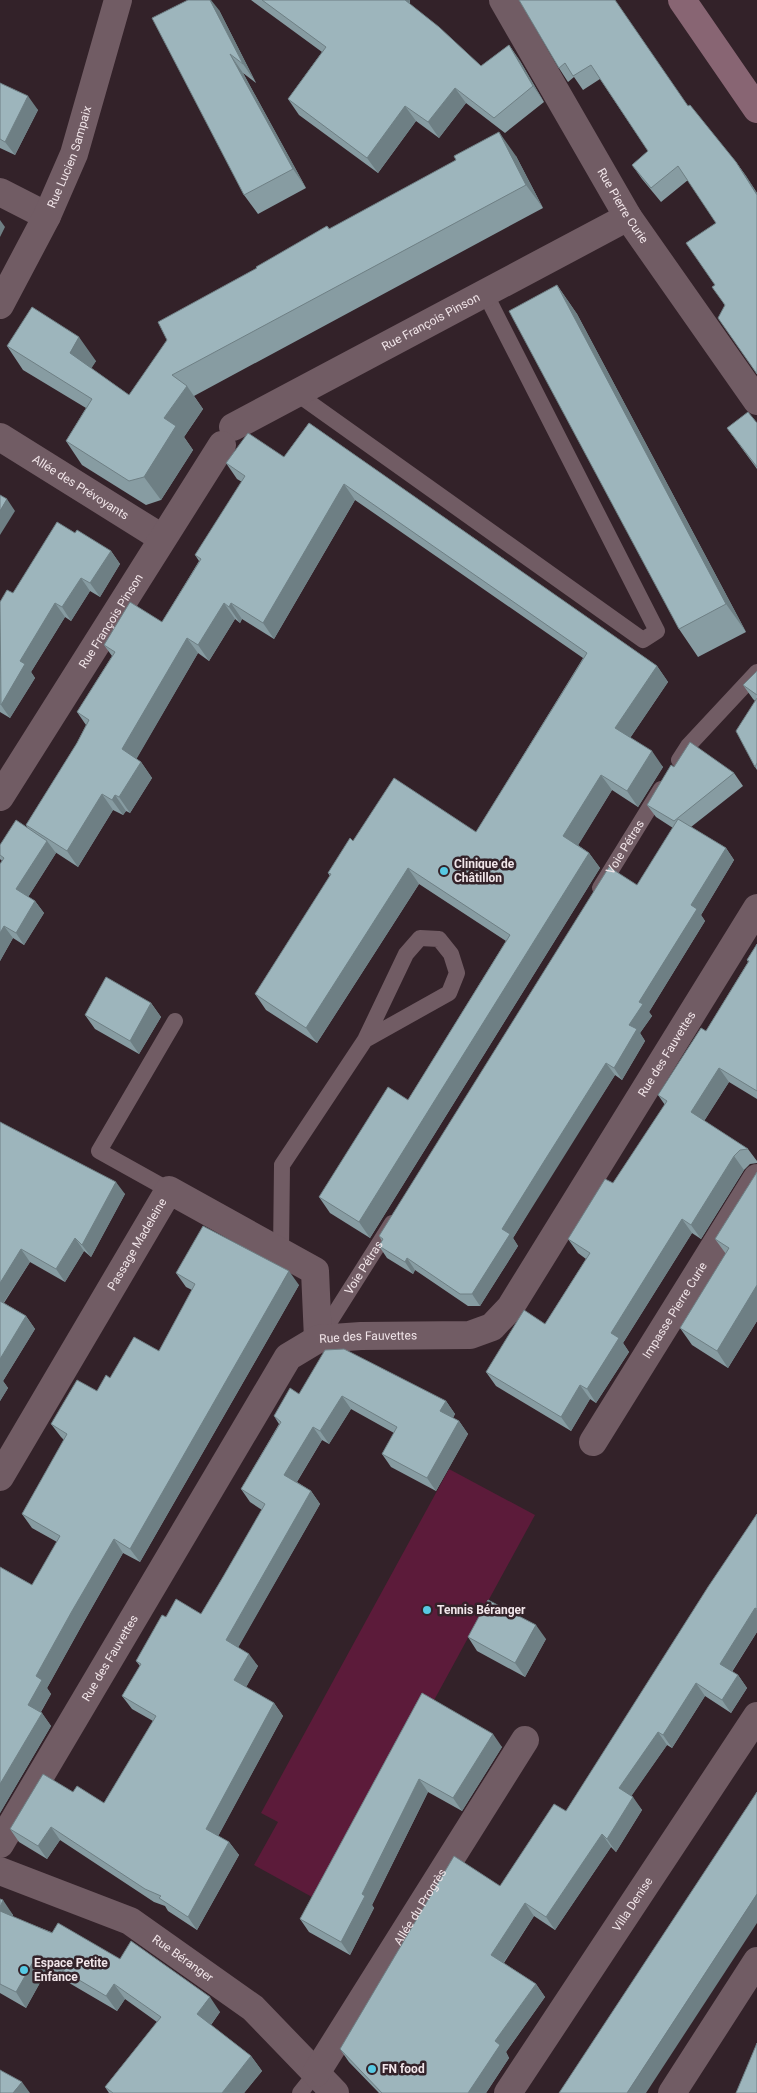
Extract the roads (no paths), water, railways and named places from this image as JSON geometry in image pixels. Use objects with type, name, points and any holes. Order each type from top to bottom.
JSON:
[{"type":"main road","points":[[682,0],[757,109]]},
{"type":"street","name":"Rue Lucien Sampaix","points":[[0,305],[47,216],[74,154],[118,0]]},
{"type":"street","name":"Rue Pierre Curie","points":[[503,0],[628,217],[757,401]]},
{"type":"street","points":[[0,192],[47,216]]},
{"type":"street","name":"Rue François Pinson","points":[[0,797],[228,436],[296,393],[628,217]]},
{"type":"street","name":"Allée des Prévoyants","points":[[0,437],[162,538]]},
{"type":"street","name":"Rue des Fauvettes","points":[[0,1844],[288,1357],[318,1339],[361,1336],[470,1335],[492,1327],[510,1308],[757,908]]},
{"type":"street","name":"Impasse Pierre Curie","points":[[593,1442],[757,1178]]},
{"type":"street","name":"Passage Madeleine","points":[[0,1477],[169,1190],[315,1270],[318,1339]]},
{"type":"street","name":"Villa Denise","points":[[508,2093],[757,1716]]},
{"type":"street","name":"Allée du Progrès","points":[[308,2083],[525,1740]]},
{"type":"street","name":"Rue Béranger","points":[[0,1871],[130,1920],[253,2008],[308,2083],[335,2093]]},
{"type":"street","points":[[672,2093],[757,1961]]},
{"type":"lane","points":[[296,393],[643,640],[657,631],[485,293]]},
{"type":"lane","name":"Voie Pétras","points":[[594,898],[688,746],[757,672]]},
{"type":"lane","points":[[281,1252],[282,1165],[365,1040],[406,954],[420,938],[439,939],[451,954],[457,973],[449,993],[365,1040]]},
{"type":"lane","points":[[169,1190],[99,1151],[174,1020]]},
{"type":"lane","name":"Voie Pétras","points":[[318,1339],[400,1211]]},
{"type":"place","name":"Clinique de Châtillon","points":[[444,871]]},
{"type":"place","name":"Tennis Béranger","points":[[427,1610]]},
{"type":"place","name":"Espace Petite Enfance","points":[[24,1970]]},
{"type":"place","name":"FN food","points":[[372,2069]]}]
